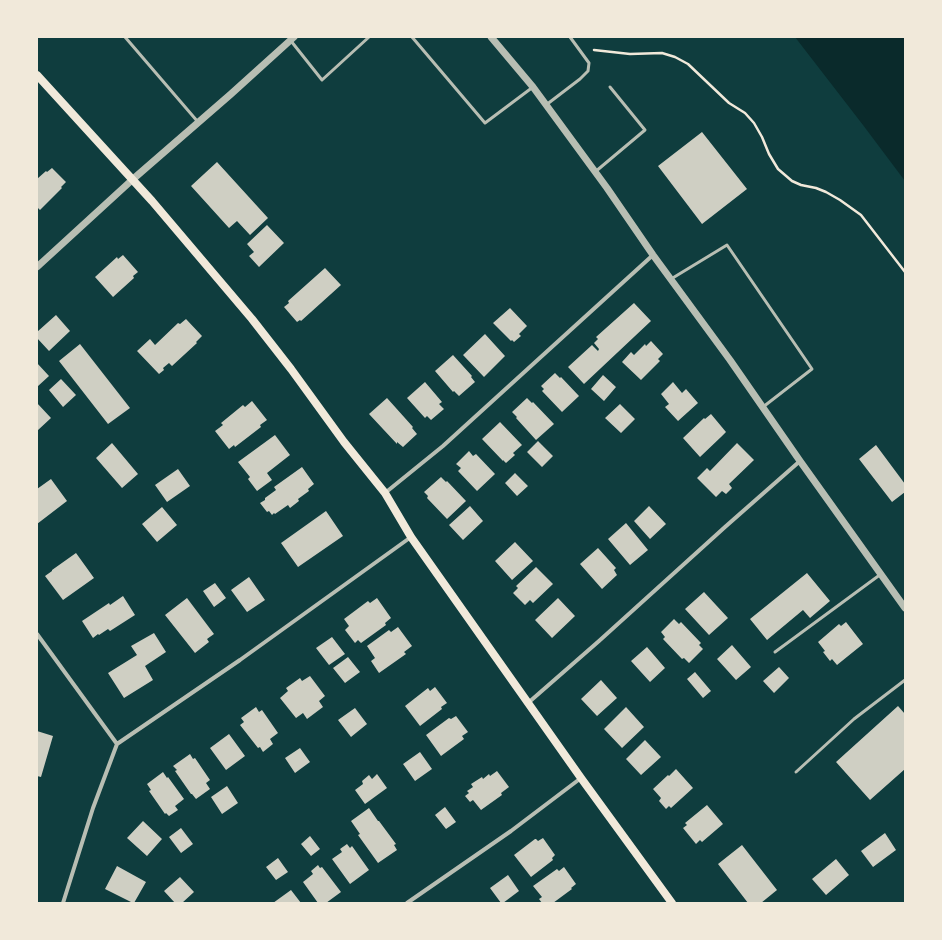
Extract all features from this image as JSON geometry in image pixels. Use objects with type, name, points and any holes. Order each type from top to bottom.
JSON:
[{"type":"main road","points":[[37,75],[132,180],[252,319],[291,369],[344,442],[385,493],[411,537],[581,778],[672,903]]},
{"type":"street","points":[[491,37],[533,87],[595,172],[905,608]]},
{"type":"street","points":[[37,267],[65,243],[132,180],[292,39]]},
{"type":"street","points":[[385,493],[443,446],[653,254]]},
{"type":"street","points":[[528,703],[600,641],[800,461]]},
{"type":"street","points":[[63,903],[93,808],[117,744],[240,660],[411,537]]},
{"type":"street","points":[[37,634],[117,744]]},
{"type":"street","points":[[407,903],[511,830],[581,778]]},
{"type":"lane","points":[[125,37],[199,122]]},
{"type":"lane","points":[[292,39],[322,80],[369,37]]},
{"type":"lane","points":[[412,37],[485,123],[533,87]]},
{"type":"lane","points":[[546,105],[588,71],[589,63],[570,37]]},
{"type":"lane","points":[[595,172],[645,130],[610,87]]},
{"type":"lane","points":[[671,279],[727,245],[812,369],[763,407]]},
{"type":"lane","points":[[775,652],[881,574]]},
{"type":"lane","points":[[796,772],[854,719],[905,680]]},
{"type":"path","points":[[579,48],[630,54],[662,53],[675,57],[688,64],[728,103],[745,113],[754,123],[778,169],[792,181],[826,192],[861,215],[905,272]]},
{"type":"water","points":[[795,37],[905,37],[905,181],[863,125]]},
{"type":"building","points":[[702,132],[747,189],[702,224],[658,166]]},
{"type":"building","points":[[217,162],[268,218],[250,235],[237,221],[229,228],[191,186]]},
{"type":"building","points":[[52,168],[66,182],[40,210],[37,207],[37,179]]},
{"type":"building","points":[[267,225],[284,243],[259,267],[249,256],[254,252],[247,244]]},
{"type":"building","points":[[123,255],[138,272],[133,276],[134,278],[113,297],[95,277],[117,257],[118,259]]},
{"type":"building","points":[[325,268],[341,285],[301,321],[300,320],[297,322],[284,307],[289,303],[288,301]]},
{"type":"building","points":[[634,303],[651,321],[584,384],[568,367],[592,345],[598,351],[599,349],[594,343],[598,339],[596,337]]},
{"type":"building","points":[[510,308],[527,326],[519,334],[521,336],[514,342],[512,340],[511,341],[493,323]]},
{"type":"building","points":[[56,315],[70,331],[49,351],[37,338],[37,332]]},
{"type":"building","points":[[186,319],[202,336],[196,342],[197,343],[172,366],[169,363],[159,374],[137,351],[150,339],[155,345],[178,323],[180,324]]},
{"type":"building","points":[[485,334],[505,356],[484,377],[463,355]]},
{"type":"building","points":[[651,341],[663,354],[658,359],[660,361],[641,380],[622,362],[631,352],[634,355],[645,344],[646,346]]},
{"type":"building","points":[[80,344],[130,408],[108,424],[59,361]]},
{"type":"building","points":[[453,355],[472,376],[471,377],[475,382],[459,396],[454,391],[453,392],[435,371]]},
{"type":"building","points":[[37,363],[49,376],[37,387]]},
{"type":"building","points":[[555,373],[560,378],[561,377],[579,396],[562,412],[542,391],[544,389],[541,386]]},
{"type":"building","points":[[603,375],[616,387],[604,401],[591,389]]},
{"type":"building","points":[[61,379],[76,395],[63,407],[49,390]]},
{"type":"building","points":[[425,382],[442,402],[439,404],[444,409],[431,420],[427,416],[425,418],[407,398]]},
{"type":"building","points":[[673,382],[682,393],[686,389],[698,403],[678,421],[665,407],[669,404],[661,394]]},
{"type":"building","points":[[387,398],[413,427],[412,428],[417,434],[403,447],[397,442],[397,444],[369,414]]},
{"type":"building","points":[[527,398],[532,403],[533,402],[554,424],[536,440],[512,412]]},
{"type":"building","points":[[252,401],[267,420],[260,425],[261,427],[235,447],[234,445],[229,449],[215,431],[223,425],[221,423],[243,405],[245,407]]},
{"type":"building","points":[[37,403],[51,418],[37,431]]},
{"type":"building","points":[[620,404],[635,419],[621,433],[605,418]]},
{"type":"building","points":[[711,414],[726,432],[700,457],[683,438],[704,418],[705,419]]},
{"type":"building","points":[[500,422],[522,445],[513,453],[515,455],[506,463],[482,439]]},
{"type":"building","points":[[275,435],[290,455],[267,473],[272,480],[257,491],[248,479],[250,477],[238,462]]},
{"type":"building","points":[[538,441],[553,456],[542,467],[527,452]]},
{"type":"building","points":[[112,443],[138,474],[122,488],[96,458]]},
{"type":"building","points":[[737,443],[754,460],[729,484],[732,488],[726,494],[722,491],[716,497],[697,478],[707,468],[710,471]]},
{"type":"building","points":[[876,445],[905,484],[905,492],[892,502],[859,459]]},
{"type":"building","points":[[469,451],[473,456],[476,454],[495,474],[477,491],[458,471],[461,468],[456,464]]},
{"type":"building","points":[[302,467],[314,484],[308,489],[309,491],[298,499],[299,501],[290,508],[288,505],[272,515],[269,511],[267,512],[260,503],[276,490],[274,487]]},
{"type":"building","points":[[178,469],[190,486],[167,502],[155,485]]},
{"type":"building","points":[[515,473],[528,486],[517,496],[505,483]]},
{"type":"building","points":[[441,477],[446,482],[447,481],[466,501],[447,519],[427,498],[428,496],[424,492]]},
{"type":"building","points":[[51,479],[67,501],[37,524],[37,489]]},
{"type":"building","points":[[470,506],[483,521],[463,540],[449,525]]},
{"type":"building","points":[[649,506],[666,524],[650,539],[634,521]]},
{"type":"building","points":[[162,507],[177,525],[157,542],[142,524]]},
{"type":"building","points":[[326,511],[343,536],[298,567],[281,543]]},
{"type":"building","points":[[626,523],[648,550],[630,565],[608,539]]},
{"type":"building","points":[[515,542],[533,561],[512,580],[495,561]]},
{"type":"building","points":[[598,548],[616,568],[614,570],[617,575],[602,589],[580,564]]},
{"type":"building","points":[[76,553],[94,578],[63,600],[45,576]]},
{"type":"building","points":[[536,567],[553,584],[533,603],[530,600],[525,605],[513,593],[518,588],[516,586]]},
{"type":"building","points":[[807,573],[830,601],[810,618],[803,610],[767,640],[750,619]]},
{"type":"building","points":[[249,577],[265,600],[247,612],[231,590]]},
{"type":"building","points":[[215,583],[226,598],[214,607],[203,591]]},
{"type":"building","points":[[704,592],[728,618],[709,635],[685,609]]},
{"type":"building","points":[[123,596],[135,615],[110,631],[108,629],[93,638],[82,621],[109,603],[110,605]]},
{"type":"building","points":[[187,598],[214,634],[207,639],[209,642],[195,653],[165,615]]},
{"type":"building","points":[[377,598],[391,618],[385,623],[386,625],[361,643],[358,640],[355,643],[345,630],[349,626],[344,619],[368,601],[370,603]]},
{"type":"building","points":[[558,598],[575,616],[552,638],[535,620]]},
{"type":"building","points":[[674,619],[679,624],[681,622],[701,643],[699,645],[703,649],[689,663],[684,658],[682,659],[663,639],[665,637],[661,632]]},
{"type":"building","points":[[846,622],[863,644],[837,665],[832,659],[830,661],[818,642],[839,624],[841,626]]},
{"type":"building","points":[[398,627],[412,646],[404,652],[406,654],[379,673],[371,661],[375,658],[367,646],[389,630],[391,632]]},
{"type":"building","points":[[154,633],[166,652],[145,666],[153,680],[124,698],[108,673],[137,655],[131,646]]},
{"type":"building","points":[[332,637],[345,654],[329,665],[316,648]]},
{"type":"building","points":[[732,645],[751,667],[736,680],[717,659]]},
{"type":"building","points":[[647,647],[665,668],[650,682],[631,661]]},
{"type":"building","points":[[348,657],[360,672],[345,683],[333,668]]},
{"type":"building","points":[[779,667],[789,678],[774,693],[763,681]]},
{"type":"building","points":[[695,672],[711,691],[703,698],[687,679]]},
{"type":"building","points":[[310,676],[325,696],[319,701],[323,707],[307,719],[303,713],[296,718],[280,698],[288,691],[286,688],[300,678],[302,681]]},
{"type":"building","points":[[601,680],[617,698],[597,716],[581,699]]},
{"type":"building","points":[[435,687],[447,703],[441,707],[442,709],[420,726],[405,706],[428,688],[430,691]]},
{"type":"building","points":[[898,706],[905,714],[905,769],[870,800],[836,762]]},
{"type":"building","points":[[256,707],[259,712],[262,710],[278,733],[270,739],[273,744],[263,752],[260,747],[258,748],[240,725],[244,722],[241,718]]},
{"type":"building","points":[[626,707],[644,727],[622,748],[604,729]]},
{"type":"building","points":[[355,708],[367,724],[351,737],[338,720]]},
{"type":"building","points":[[456,716],[468,732],[462,736],[464,739],[441,756],[426,735],[449,718],[451,719]]},
{"type":"building","points":[[37,731],[53,736],[41,777],[37,776]]},
{"type":"building","points":[[229,734],[245,756],[226,770],[210,748]]},
{"type":"building","points":[[645,740],[661,757],[641,775],[626,759]]},
{"type":"building","points":[[300,748],[310,762],[295,773],[285,758]]},
{"type":"building","points":[[420,752],[432,769],[415,781],[403,764]]},
{"type":"building","points":[[190,754],[193,759],[195,758],[210,780],[206,783],[210,789],[196,799],[191,794],[175,771],[177,770],[173,766]]},
{"type":"building","points":[[676,769],[693,788],[671,808],[669,806],[666,809],[659,801],[661,798],[653,789]]},
{"type":"building","points":[[497,771],[509,787],[501,793],[502,795],[481,810],[473,800],[470,802],[465,796],[469,793],[467,791],[473,787],[471,784],[482,777],[483,779],[489,774],[490,776]]},
{"type":"building","points":[[163,772],[184,799],[175,806],[178,810],[169,816],[166,813],[165,814],[149,791],[151,790],[147,784]]},
{"type":"building","points":[[377,774],[387,788],[365,804],[355,790],[363,784],[362,781],[369,775],[372,779]]},
{"type":"building","points":[[227,786],[238,803],[222,814],[211,797]]},
{"type":"building","points":[[707,805],[723,824],[702,842],[700,840],[696,844],[683,828],[687,825],[685,823]]},
{"type":"building","points":[[445,807],[456,822],[446,829],[435,815]]},
{"type":"building","points":[[369,808],[396,844],[394,845],[397,850],[378,863],[358,835],[360,834],[351,821]]},
{"type":"building","points":[[143,821],[162,839],[147,856],[127,838]]},
{"type":"building","points":[[181,828],[193,844],[181,853],[169,837]]},
{"type":"building","points":[[885,833],[896,850],[873,867],[861,851]]},
{"type":"building","points":[[310,836],[320,849],[311,856],[301,844]]},
{"type":"building","points":[[543,838],[555,855],[552,858],[553,860],[531,877],[514,855],[535,839],[538,841]]},
{"type":"building","points":[[347,844],[350,848],[352,846],[369,870],[350,884],[332,859],[342,852],[340,849]]},
{"type":"building","points":[[742,845],[777,890],[761,903],[748,903],[718,864]]},
{"type":"building","points":[[278,858],[288,872],[276,880],[266,867]]},
{"type":"building","points":[[836,859],[849,875],[826,895],[812,879]]},
{"type":"building","points":[[318,865],[320,868],[322,867],[341,892],[326,903],[318,903],[303,882],[313,874],[311,871]]},
{"type":"building","points":[[117,866],[146,882],[134,903],[105,889]]},
{"type":"building","points":[[564,867],[576,884],[571,888],[572,889],[553,903],[542,903],[539,899],[542,897],[533,886],[557,869],[559,871]]},
{"type":"building","points":[[508,875],[519,891],[501,903],[490,888]]},
{"type":"building","points":[[180,877],[194,892],[182,903],[175,903],[164,891]]},
{"type":"building","points":[[291,890],[301,903],[273,903]]}]
